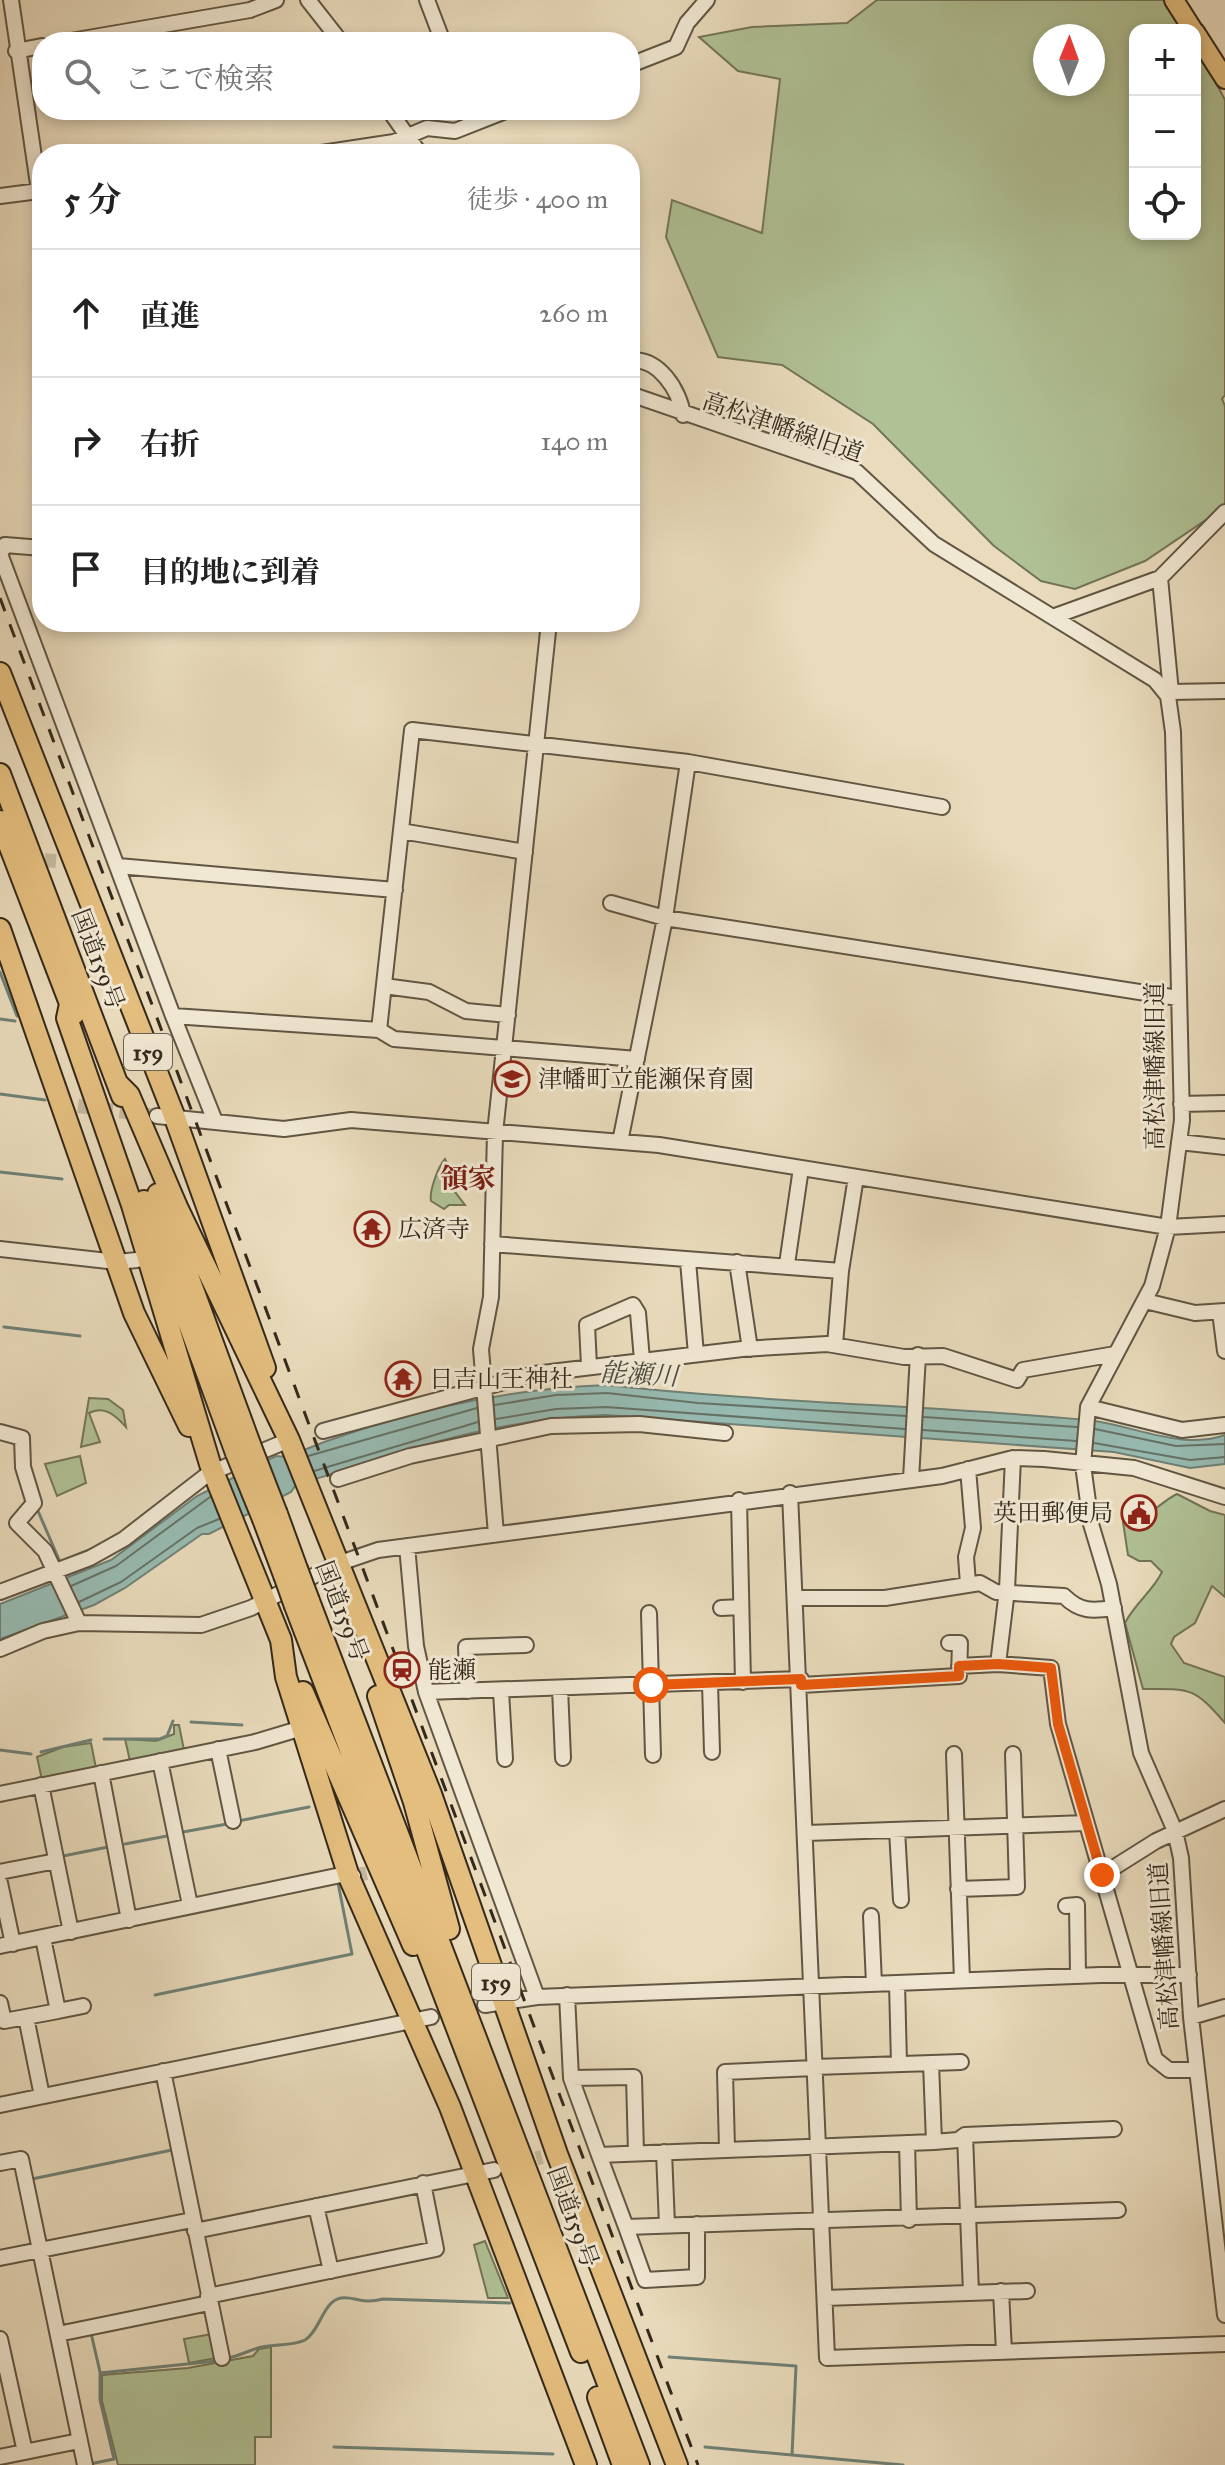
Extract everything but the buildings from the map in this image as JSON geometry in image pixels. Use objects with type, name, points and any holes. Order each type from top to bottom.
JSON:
[{"type":"highway","name":"159","points":[[0,673],[8,713],[166,1117],[206,1234],[276,1396],[288,1440]]},
{"type":"highway","name":"国道159号","points":[[0,774],[118,1084],[243,1450]]},
{"type":"highway","name":"国道159号","points":[[0,821],[302,1603],[502,2100],[639,2465]]},
{"type":"highway","name":"159","points":[[0,929],[70,1105],[127,1261],[158,1368],[212,1470],[402,1922],[448,2019],[458,2029]]},
{"type":"highway","name":"159","points":[[70,1004],[67,1018],[132,1205],[212,1470]]},
{"type":"highway","name":"159","points":[[118,1084],[129,1095],[177,1207],[288,1440],[431,1794],[446,1856],[494,2004],[550,2156],[677,2465]]},
{"type":"highway","name":"159","points":[[346,1585],[355,1631],[414,1802],[463,1975],[506,2090],[502,2100]]},
{"type":"highway","name":"国道159号","points":[[302,1603],[458,2029],[623,2465]]},
{"type":"highway","name":"159","points":[[281,1640],[286,1677],[351,1876],[423,2018],[486,2171],[586,2465]]},
{"type":"main road","points":[[1174,0],[1189,24]]},
{"type":"main road","points":[[1201,42],[1225,79]]},
{"type":"street","points":[[11,0],[16,51],[32,144]]},
{"type":"street","points":[[123,32],[250,10],[276,0]]},
{"type":"street","points":[[308,0],[333,32]]},
{"type":"street","points":[[427,0],[439,32]]},
{"type":"street","points":[[640,61],[676,47],[687,23],[707,0]]},
{"type":"street","points":[[16,51],[32,48]]},
{"type":"street","points":[[392,120],[399,144],[427,128],[455,131],[467,120]]},
{"type":"street","points":[[0,196],[32,191]]},
{"type":"street","points":[[640,360],[658,368],[681,402],[683,415]]},
{"type":"street","name":"高松津幡線旧道","points":[[640,398],[857,472],[934,544],[1055,616],[1155,680],[1169,694],[1173,732],[1181,1104],[1179,1142],[1168,1227],[1145,1301],[1088,1411],[1083,1460],[1091,1524],[1114,1608],[1141,1753],[1175,1831],[1181,1858],[1191,2017],[1221,2254],[1225,2315]]},
{"type":"street","points":[[1055,616],[1160,578],[1225,512]]},
{"type":"street","points":[[32,547],[5,545],[0,554],[215,1121]]},
{"type":"street","points":[[1160,578],[1169,694],[1225,691]]},
{"type":"street","points":[[496,1534],[481,1349],[491,1297],[495,1133],[548,632]]},
{"type":"street","points":[[379,1030],[412,730],[688,762],[942,807]]},
{"type":"street","points":[[620,1142],[665,918],[688,762]]},
{"type":"street","points":[[401,831],[525,852]]},
{"type":"street","points":[[118,866],[395,890]]},
{"type":"street","points":[[611,903],[665,918],[1178,998]]},
{"type":"street","points":[[384,986],[429,992],[466,1011],[508,1015]]},
{"type":"street","points":[[173,1016],[379,1030],[394,1039],[637,1059]]},
{"type":"street","points":[[1181,1104],[1225,1103]]},
{"type":"street","points":[[166,1117],[284,1129],[351,1120],[620,1142],[1168,1227],[1225,1224]]},
{"type":"street","points":[[1179,1142],[1225,1147]]},
{"type":"street","points":[[787,1264],[801,1168]]},
{"type":"street","points":[[835,1345],[841,1271],[856,1177]]},
{"type":"street","points":[[492,1244],[688,1261],[787,1264],[841,1271]]},
{"type":"street","points":[[0,1249],[127,1261]]},
{"type":"street","points":[[688,1261],[696,1354]]},
{"type":"street","points":[[737,1262],[750,1349]]},
{"type":"street","points":[[1145,1301],[1181,1311],[1222,1311],[1225,1351]]},
{"type":"street","points":[[589,1366],[587,1325],[633,1305],[638,1313],[642,1360]]},
{"type":"street","points":[[323,1431],[483,1389],[589,1366],[696,1354],[835,1345],[904,1357],[943,1356],[1017,1380],[1023,1370],[1115,1354]]},
{"type":"street","points":[[911,1479],[918,1355]]},
{"type":"street","points":[[1088,1411],[1182,1430],[1225,1425]]},
{"type":"street","points":[[338,1479],[410,1456],[551,1426],[592,1422],[725,1433]]},
{"type":"street","points":[[0,1432],[22,1438],[24,1446],[23,1467],[34,1503],[17,1523],[45,1551],[78,1620]]},
{"type":"street","points":[[0,1592],[58,1574],[124,1539],[212,1470],[288,1440]]},
{"type":"street","points":[[998,1664],[1007,1590],[1013,1458]]},
{"type":"street","points":[[0,1649],[78,1620],[201,1625],[251,1608],[337,1564],[378,1550],[911,1479],[1013,1458],[1083,1460],[1134,1468],[1225,1497]]},
{"type":"street","points":[[968,1469],[973,1528],[966,1557],[968,1584]]},
{"type":"street","points":[[790,1493],[801,1682],[827,2358],[1225,2344]]},
{"type":"street","points":[[739,1500],[743,1682]]},
{"type":"street","points":[[407,1546],[416,1646],[426,1692],[537,1997]]},
{"type":"street","points":[[796,1598],[885,1598],[980,1583],[996,1592],[1007,1590],[1064,1596],[1075,1607],[1092,1611],[1114,1608]]},
{"type":"street","points":[[721,1608],[741,1607]]},
{"type":"street","points":[[649,1613],[653,1755]]},
{"type":"street","points":[[426,1692],[959,1676],[960,1643],[949,1643]]},
{"type":"street","points":[[468,1691],[466,1647],[526,1645]]},
{"type":"street","points":[[959,1666],[998,1664],[1051,1668],[1058,1724],[1128,1975],[1155,2059],[1169,2070],[1197,2070]]},
{"type":"street","points":[[710,1683],[712,1752]]},
{"type":"street","points":[[560,1688],[563,1758]]},
{"type":"street","points":[[501,1691],[505,1759]]},
{"type":"street","points":[[0,1794],[218,1749],[302,1728]]},
{"type":"street","points":[[218,1749],[233,1821]]},
{"type":"street","points":[[954,1754],[962,1980]]},
{"type":"street","points":[[958,1889],[1017,1887],[1013,1754]]},
{"type":"street","points":[[160,1761],[190,1905]]},
{"type":"street","points":[[101,1773],[129,1920]]},
{"type":"street","points":[[41,1785],[71,1932]]},
{"type":"street","points":[[1102,1875],[1175,1831],[1225,1809]]},
{"type":"street","points":[[807,1833],[1086,1823]]},
{"type":"street","points":[[897,1830],[901,1900]]},
{"type":"street","points":[[0,1872],[56,1861]]},
{"type":"street","points":[[0,1883],[6,1945],[190,1905],[341,1875],[351,1876]]},
{"type":"street","points":[[1066,1906],[1077,1905],[1078,1976]]},
{"type":"street","points":[[871,1916],[874,1984]]},
{"type":"street","points":[[43,1938],[58,2011]]},
{"type":"street","points":[[494,2004],[567,1995],[1078,1976],[1189,1975]]},
{"type":"street","points":[[897,1983],[899,2064]]},
{"type":"street","points":[[567,1995],[571,2078],[645,2280],[697,2277],[697,2224]]},
{"type":"street","points":[[0,2003],[4,2021],[83,2006]]},
{"type":"street","points":[[1191,2017],[1225,2007]]},
{"type":"street","points":[[26,2017],[42,2096]]},
{"type":"street","points":[[0,2105],[423,2018]]},
{"type":"street","points":[[727,2149],[725,2072],[961,2062]]},
{"type":"street","points":[[931,2063],[934,2142]]},
{"type":"street","points":[[163,2071],[222,2358]]},
{"type":"street","points":[[571,2078],[634,2077],[636,2153]]},
{"type":"street","points":[[599,2155],[819,2144],[934,2142],[958,2140],[965,2135],[1114,2129]]},
{"type":"street","points":[[965,2135],[971,2293]]},
{"type":"street","points":[[907,2143],[909,2220]]},
{"type":"street","points":[[664,2152],[667,2225]]},
{"type":"street","points":[[0,2163],[21,2159],[85,2465]]},
{"type":"street","points":[[0,2258],[316,2206],[486,2171]]},
{"type":"street","points":[[58,2334],[436,2249],[423,2183]]},
{"type":"street","points":[[316,2206],[331,2271]]},
{"type":"street","points":[[626,2227],[969,2218],[1118,2210]]},
{"type":"street","points":[[1001,2291],[1004,2352]]},
{"type":"street","points":[[825,2298],[1027,2291]]},
{"type":"street","points":[[0,2339],[25,2452]]},
{"type":"street","points":[[0,2457],[79,2441]]},
{"type":"green space","points":[[877,0],[1167,0],[1183,24],[1129,24],[1129,240],[1201,240],[1201,54],[1225,100],[1225,395],[1222,399],[1225,406],[1225,507],[1145,561],[1075,589],[1041,581],[994,546],[873,424],[782,365],[718,357],[666,237],[672,200],[762,233],[780,79],[738,71],[699,37],[752,27],[847,23]]},
{"type":"green space","points":[[445,1159],[453,1175],[449,1184],[465,1205],[449,1205],[444,1209],[431,1201],[435,1179]]},
{"type":"green space","points":[[89,1398],[108,1399],[123,1410],[126,1427],[105,1411],[89,1413],[100,1442],[81,1447]]},
{"type":"green space","points":[[80,1456],[86,1483],[57,1496],[45,1464]]},
{"type":"green space","points":[[1177,1494],[1225,1515],[1225,1597],[1212,1586],[1195,1623],[1174,1637],[1171,1644],[1184,1663],[1225,1677],[1225,1723],[1205,1702],[1190,1692],[1143,1689],[1125,1623],[1162,1572],[1151,1561],[1139,1561],[1128,1555],[1123,1522],[1145,1516]]},
{"type":"green space","points":[[174,1725],[179,1725],[184,1750],[130,1761],[125,1739],[156,1741],[174,1734]]},
{"type":"green space","points":[[91,1743],[96,1768],[42,1780],[37,1757],[63,1747]]},
{"type":"green space","points":[[485,2241],[508,2298],[488,2298],[474,2245]]},
{"type":"green space","points":[[212,2334],[216,2358],[189,2363],[184,2339]]},
{"type":"green space","points":[[271,2347],[271,2437],[255,2437],[255,2465],[118,2465],[102,2401],[102,2375],[188,2368],[253,2356],[259,2349]]},
{"type":"water","points":[[607,1385],[1087,1420],[1191,1440],[1225,1435],[1225,1464],[1190,1468],[1114,1452],[605,1415],[526,1423],[409,1449],[295,1486],[291,1492],[209,1534],[202,1534],[125,1588],[94,1605],[0,1639],[0,1604],[111,1560],[197,1496],[276,1456],[286,1457],[403,1417],[484,1398]]},
{"type":"waterway","points":[[0,972],[17,1016]]},
{"type":"waterway","points":[[0,1019],[15,1021]]},
{"type":"waterway","points":[[0,1094],[45,1100]]},
{"type":"waterway","points":[[0,1172],[62,1179]]},
{"type":"waterway","points":[[4,1327],[80,1336]]},
{"type":"waterway","points":[[38,1511],[60,1562],[94,1548]]},
{"type":"waterway","points":[[104,1739],[160,1739],[167,1736],[173,1721]]},
{"type":"waterway","points":[[191,1722],[242,1725]]},
{"type":"waterway","points":[[41,1752],[91,1740]]},
{"type":"waterway","points":[[0,1750],[31,1754]]},
{"type":"waterway","points":[[238,1821],[309,1807]]},
{"type":"waterway","points":[[183,1832],[227,1824]]},
{"type":"waterway","points":[[125,1844],[167,1836]]},
{"type":"waterway","points":[[63,1856],[108,1847]]},
{"type":"waterway","points":[[155,1995],[352,1954],[338,1883]]},
{"type":"waterway","points":[[32,2179],[172,2150]]},
{"type":"waterway","points":[[269,2209],[324,2197]]},
{"type":"waterway","points":[[228,2358],[262,2347],[305,2340],[330,2305],[341,2298],[510,2303]]},
{"type":"waterway","points":[[91,2333],[100,2372]]},
{"type":"waterway","points":[[669,2357],[796,2366],[792,2455],[903,2465]]},
{"type":"waterway","points":[[90,2464],[114,2459],[100,2400],[100,2373],[216,2361]]},
{"type":"waterway","points":[[334,2447],[553,2454]]},
{"type":"waterway","points":[[705,2447],[792,2455]]},
{"type":"tunnel","points":[[24,859],[56,861]]},
{"type":"tunnel","points":[[78,1106],[157,1116]]},
{"type":"tunnel","points":[[353,1876],[440,1858]]},
{"type":"tunnel","points":[[516,2164],[542,2157]]},
{"type":"railway","points":[[0,598],[698,2465]]},
{"type":"place","name":"津幡町立能瀬保育園","points":[[512,1079]]},
{"type":"place","name":"広済寺","points":[[372,1229]]},
{"type":"place","name":"日吉山王神社","points":[[403,1379]]},
{"type":"place","name":"英田郵便局","points":[[1139,1513]]},
{"type":"place","name":"能瀬","points":[[402,1670]]},
{"type":"district","name":"領家","points":[[468,1178]]},
{"type":"route","points":[[651,1685],[801,1679],[801,1685],[959,1676],[959,1666],[998,1664],[1051,1668],[1058,1724],[1102,1875]]},
{"type":"water label","name":"能瀬川","points":[[639,1374]]}]
